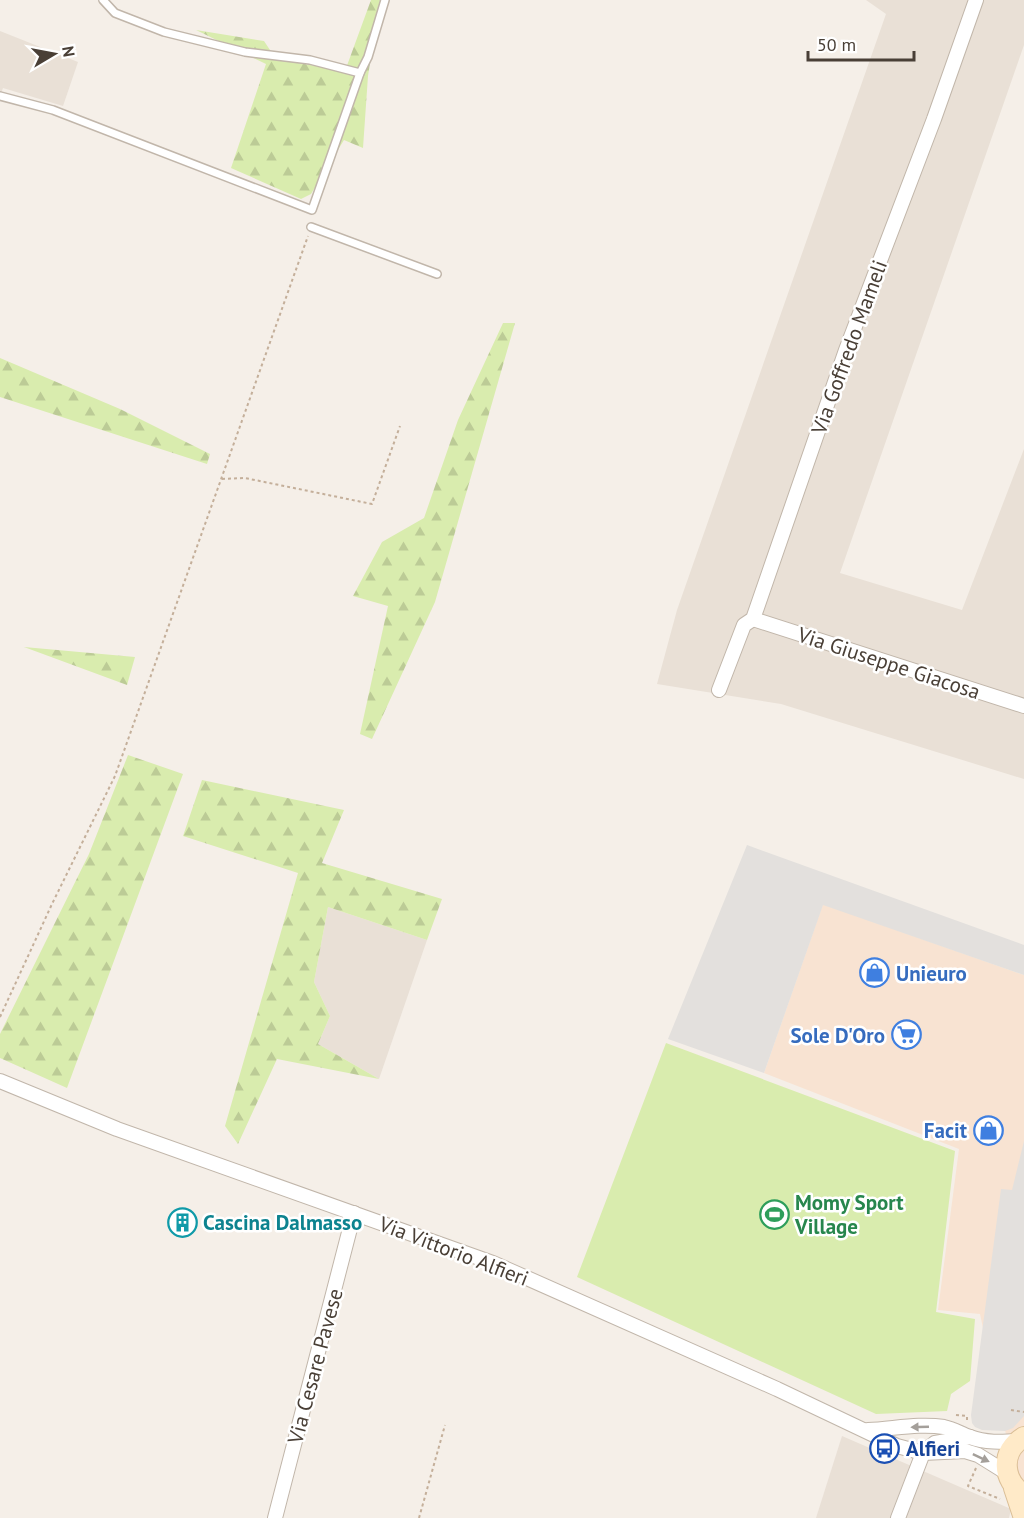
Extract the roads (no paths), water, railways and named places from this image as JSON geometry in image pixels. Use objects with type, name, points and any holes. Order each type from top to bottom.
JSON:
[{"type":"main road","points":[[1022,1438],[1008,1456],[1024,1518]]},
{"type":"street","name":"Via Goffredo Mameli","points":[[719,690],[744,625],[753,619],[846,350],[934,119],[976,0]]},
{"type":"street","name":"Via Giuseppe Giacosa","points":[[753,619],[1024,706]]},
{"type":"street","name":"Via Vittorio Alfieri","points":[[0,1081],[89,1119],[494,1263],[897,1446],[923,1453],[965,1451],[978,1455],[1015,1485]]},
{"type":"street","name":"Via Cesare Pavese","points":[[275,1518],[354,1213]]},
{"type":"street","name":"Via Vittorio Alfieri","points":[[866,1430],[944,1427],[970,1437]]},
{"type":"street","name":"Via Vittorio Alfieri","points":[[923,1453],[935,1443],[970,1437],[997,1442],[1022,1438]]},
{"type":"street","points":[[898,1518],[923,1453]]},
{"type":"lane","points":[[103,0],[115,13],[164,32],[245,52],[310,60],[360,73]]},
{"type":"lane","points":[[0,96],[53,110],[312,210],[360,73],[368,57],[385,0]]},
{"type":"lane","points":[[311,227],[436,274]]},
{"type":"place","name":"Unieuro","points":[[875,973]]},
{"type":"place","name":"Sole D'Oro","points":[[906,1035]]},
{"type":"place","name":"Facit","points":[[988,1130]]},
{"type":"place","name":"Momy Sport Village","points":[[774,1214]]},
{"type":"place","name":"Cascina Dalmasso","points":[[182,1222]]},
{"type":"place","name":"Alfieri","points":[[885,1448]]}]
